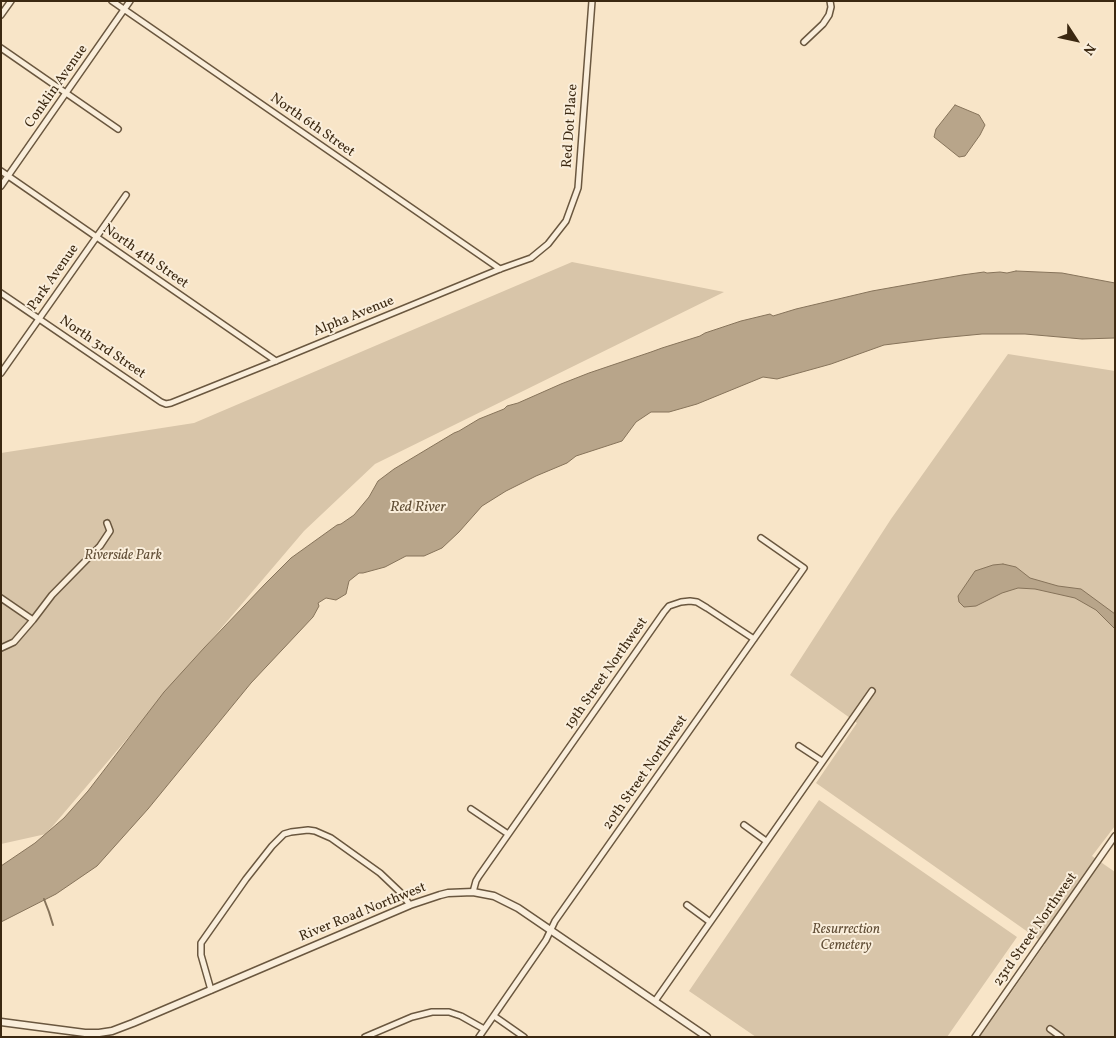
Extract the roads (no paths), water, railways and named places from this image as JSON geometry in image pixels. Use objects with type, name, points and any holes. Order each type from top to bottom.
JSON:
[{"type":"street","points":[[1,15],[11,1]]},
{"type":"street","name":"North 6th Street","points":[[112,1],[500,269]]},
{"type":"street","name":"Conklin Avenue","points":[[1,186],[130,1]]},
{"type":"street","name":"Red Dot Place","points":[[548,244],[566,221],[578,188],[592,1]]},
{"type":"street","points":[[804,42],[823,24],[829,15],[830,1]]},
{"type":"street","points":[[1,48],[118,129]]},
{"type":"street","name":"North 4th Street","points":[[1,171],[276,361]]},
{"type":"street","name":"Park Avenue","points":[[1,373],[126,195]]},
{"type":"street","name":"Alpha Avenue","points":[[166,404],[531,258],[548,244]]},
{"type":"street","name":"North 3rd Street","points":[[1,293],[166,404]]},
{"type":"street","points":[[1,648],[14,642],[52,595],[104,540],[110,531],[107,523]]},
{"type":"street","name":"20th Street Northwest","points":[[479,1037],[546,940],[555,921],[804,568],[761,538]]},
{"type":"street","points":[[1,598],[32,620]]},
{"type":"street","name":"19th Street Northwest","points":[[473,892],[476,880],[669,606],[681,602],[697,602],[754,640]]},
{"type":"street","points":[[655,1001],[872,691]]},
{"type":"street","points":[[800,746],[822,762]]},
{"type":"street","points":[[471,809],[508,834]]},
{"type":"street","points":[[744,825],[766,841]]},
{"type":"street","points":[[211,990],[200,955],[201,943],[246,879],[284,834],[308,830],[331,838],[380,873],[400,892],[410,905]]},
{"type":"street","name":"23rd Street Northwest","points":[[975,1037],[1115,836]]},
{"type":"street","name":"River Road Northwest","points":[[1,1022],[99,1035],[122,1028],[410,905],[440,895],[473,892],[494,896],[511,904],[707,1037]]},
{"type":"street","points":[[687,905],[710,922]]},
{"type":"street","points":[[365,1037],[412,1017],[432,1012],[449,1012],[462,1016],[484,1029]]},
{"type":"street","points":[[494,1016],[524,1037]]},
{"type":"street","points":[[1050,1029],[1061,1037]]},
{"type":"water","points":[[955,105],[979,115],[985,125],[965,156],[959,157],[934,137],[936,129]]},
{"type":"water","name":"Red River","points":[[1016,271],[1062,273],[1115,283],[1115,338],[1082,339],[1025,334],[982,334],[884,345],[831,364],[777,379],[763,377],[697,404],[669,412],[651,412],[636,422],[622,441],[576,456],[567,463],[506,491],[482,506],[442,548],[424,556],[406,556],[385,567],[359,573],[349,581],[346,594],[336,600],[326,598],[318,603],[319,606],[313,617],[251,683],[148,809],[97,866],[56,894],[1,922],[1,866],[35,843],[64,818],[88,791],[164,692],[204,648],[291,558],[354,515],[369,497],[378,481],[394,469],[479,419],[507,406],[589,373],[741,321],[770,314],[773,316],[872,291],[962,275]]},
{"type":"water","points":[[1003,564],[1016,567],[1030,578],[1058,586],[1081,589],[1115,614],[1115,629],[1096,610],[1075,598],[1035,589],[1018,588],[1002,593],[976,606],[964,607],[959,602],[958,596],[975,571]]},
{"type":"waterway","points":[[44,899],[53,925]]},
{"type":"park label","name":"Riverside Park","points":[[123,556]]},
{"type":"park label","name":"Resurrection Cemetery","points":[[846,938]]}]
